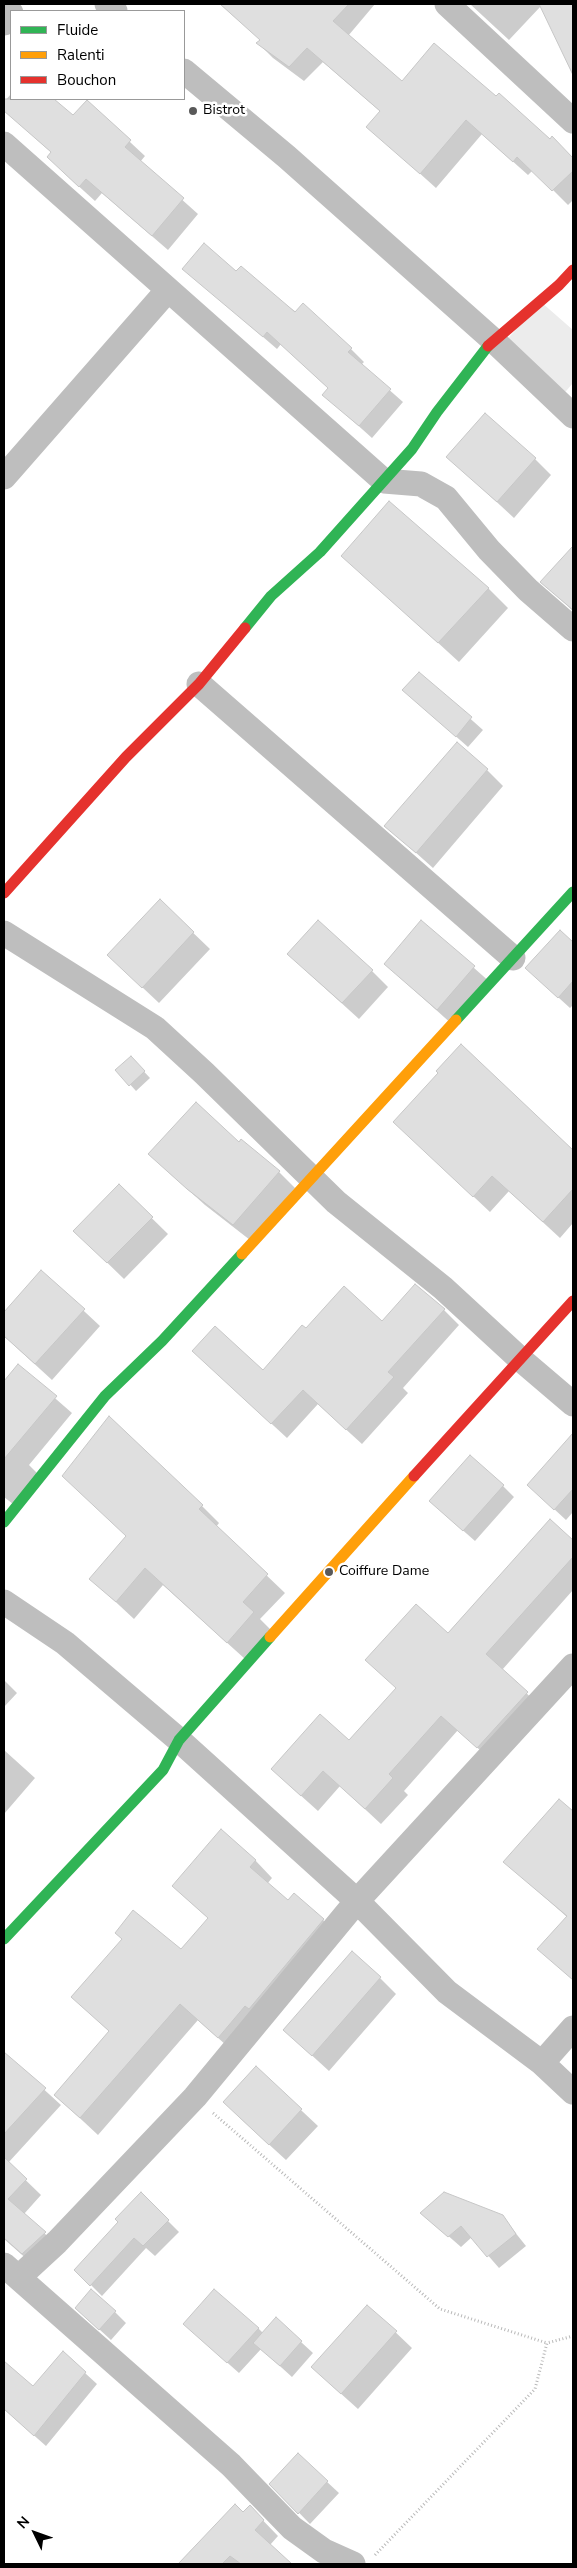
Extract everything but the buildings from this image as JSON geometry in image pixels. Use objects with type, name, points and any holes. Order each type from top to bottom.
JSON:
[{"type":"street","points":[[448,4],[573,121]]},
{"type":"street","points":[[185,72],[287,157],[492,340],[573,416]]},
{"type":"street","points":[[4,144],[166,291],[384,481],[421,484],[446,498],[489,550],[528,590],[573,629]]},
{"type":"street","points":[[4,893],[126,757],[199,684],[270,596],[320,552],[384,481],[412,449],[437,412],[492,340],[559,285],[573,270]]},
{"type":"street","points":[[4,477],[166,291]]},
{"type":"street","points":[[199,684],[514,958]]},
{"type":"street","points":[[4,1522],[105,1396],[162,1341],[312,1180],[573,892]]},
{"type":"street","points":[[4,933],[154,1028],[204,1073],[336,1202],[443,1288],[519,1358],[573,1404]]},
{"type":"street","points":[[4,1939],[163,1770],[179,1740],[519,1358],[573,1300]]},
{"type":"street","points":[[4,1602],[65,1643],[179,1740],[358,1901],[447,1992],[542,2063],[573,2092]]},
{"type":"street","points":[[363,2561],[324,2552],[292,2528],[231,2465],[162,2407],[11,2271],[57,2242],[194,2097],[358,1901],[573,1666]]},
{"type":"street","points":[[542,2063],[573,2028]]},
{"type":"path","points":[[194,2097],[440,2310],[547,2343],[573,2336]]},
{"type":"path","points":[[363,2561],[535,2389],[547,2343]]},
{"type":"shaded area","points":[[541,302],[573,330],[573,383],[560,398],[501,346]]},
{"type":"traffic: fast","points":[[245,628],[271,596],[320,552],[412,449],[437,412],[488,346]]},
{"type":"traffic: fast","points":[[456,1020],[573,892]]},
{"type":"traffic: fast","points":[[4,1522],[105,1396],[162,1341],[242,1254]]},
{"type":"traffic: fast","points":[[4,1939],[163,1770],[179,1740],[270,1637]]},
{"type":"traffic: slow","points":[[242,1254],[456,1020]]},
{"type":"traffic: slow","points":[[270,1637],[414,1476]]},
{"type":"traffic: jam","points":[[488,346],[559,285],[573,270]]},
{"type":"traffic: jam","points":[[4,893],[126,757],[199,684],[245,628]]},
{"type":"traffic: jam","points":[[414,1476],[573,1301]]},
{"type":"place","name":"Bistrot","points":[[193,111]]},
{"type":"place","name":"Coiffure Dame","points":[[329,1572]]}]
